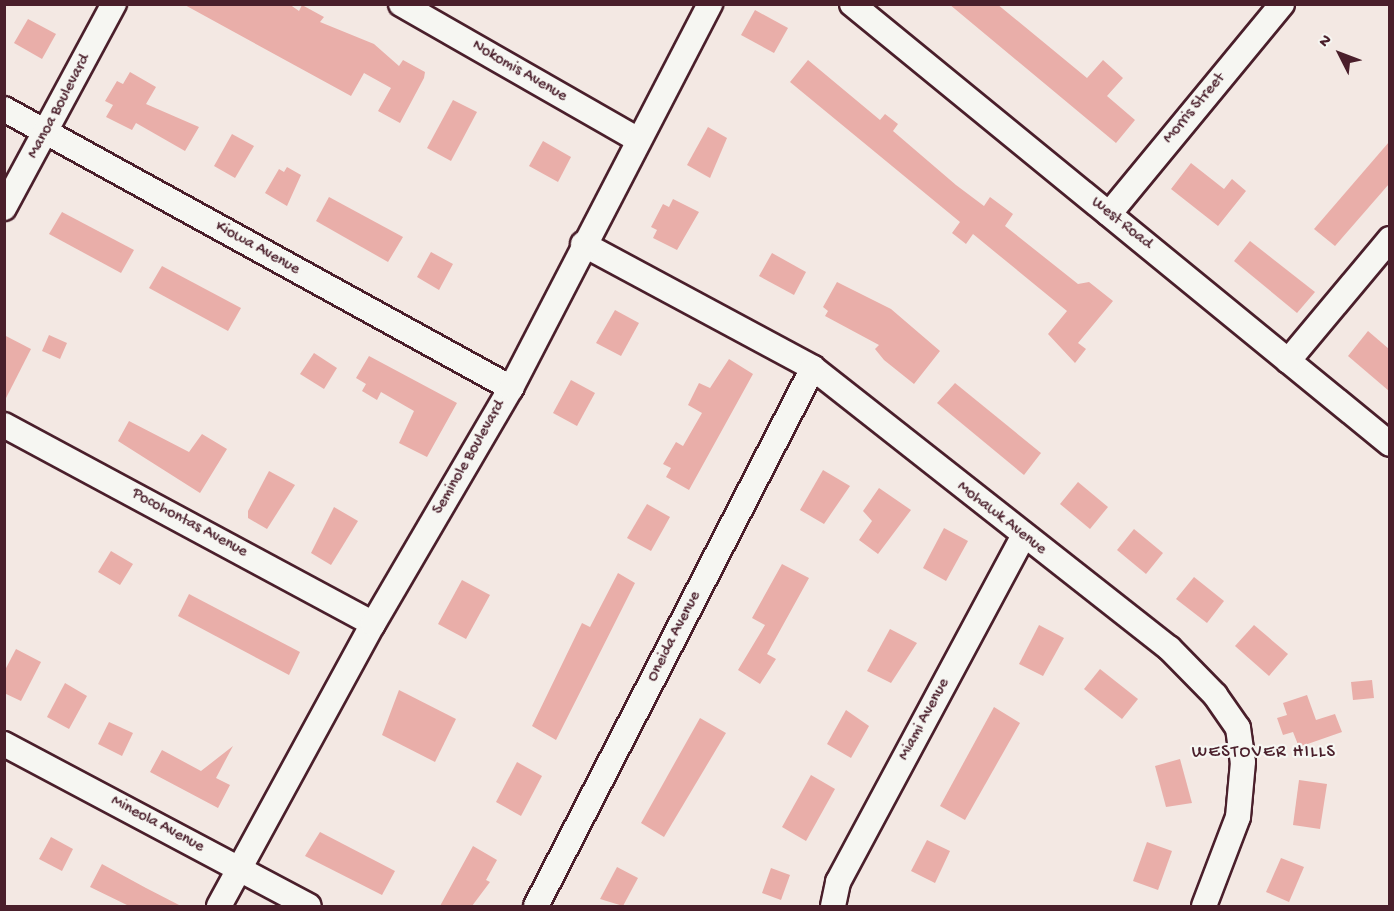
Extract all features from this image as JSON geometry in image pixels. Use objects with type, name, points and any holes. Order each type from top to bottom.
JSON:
[{"type":"street","name":"Manoa Boulevard","points":[[4,208],[46,134],[114,4]]},
{"type":"street","name":"Nokomis Avenue","points":[[401,4],[637,139]]},
{"type":"street","name":"Seminole Boulevard","points":[[219,906],[373,624],[511,388],[582,244],[710,4]]},
{"type":"street","name":"West Road","points":[[852,4],[1389,444]]},
{"type":"street","name":"Morris Street","points":[[1109,214],[1282,4]]},
{"type":"street","name":"Kiowa Avenue","points":[[4,109],[511,388]]},
{"type":"street","points":[[1288,361],[1389,239]]},
{"type":"street","name":"Mohawk Avenue","points":[[582,244],[813,368],[1023,537],[1169,648],[1238,728],[1243,762],[1238,817],[1204,906]]},
{"type":"street","name":"Oneida Avenue","points":[[536,906],[813,368]]},
{"type":"street","name":"Pocohontas Avenue","points":[[4,424],[373,624]]},
{"type":"street","name":"Miami Avenue","points":[[833,906],[838,882],[1023,537]]},
{"type":"street","name":"Mineola Avenue","points":[[4,744],[309,906]]},
{"type":"building","points":[[183,4],[289,4],[299,11],[302,5],[324,17],[320,22],[374,44],[399,66],[403,60],[425,72],[424,78],[400,123],[378,111],[391,88],[364,73],[351,96]]},
{"type":"building","points":[[949,4],[997,4],[1087,78],[1103,60],[1123,78],[1107,96],[1135,120],[1116,143]]},
{"type":"building","points":[[755,10],[788,28],[774,53],[741,35]]},
{"type":"building","points":[[28,19],[56,34],[42,59],[14,43]]},
{"type":"building","points":[[808,60],[880,120],[885,114],[898,124],[893,131],[956,185],[984,206],[990,197],[1013,214],[1005,226],[1078,284],[1089,282],[1113,301],[1078,343],[1086,349],[1075,363],[1048,334],[1067,311],[973,234],[966,244],[952,233],[960,222],[790,82]]},
{"type":"building","points":[[130,72],[156,87],[146,104],[199,127],[185,151],[136,123],[132,130],[106,117],[113,105],[105,101],[117,81],[123,84]]},
{"type":"building","points":[[453,100],[477,112],[451,161],[427,148]]},
{"type":"building","points":[[708,127],[727,138],[710,178],[687,165]]},
{"type":"building","points":[[232,134],[254,146],[235,178],[214,166]]},
{"type":"building","points":[[543,141],[571,157],[558,182],[529,166]]},
{"type":"building","points":[[1389,142],[1389,184],[1335,246],[1314,229]]},
{"type":"building","points":[[1191,163],[1224,189],[1232,179],[1246,191],[1218,226],[1171,189]]},
{"type":"building","points":[[287,167],[301,175],[287,206],[265,193],[279,169],[284,172]]},
{"type":"building","points":[[329,197],[403,237],[388,262],[316,221]]},
{"type":"building","points":[[673,199],[699,212],[677,250],[653,238],[657,230],[651,227],[663,204],[669,207]]},
{"type":"building","points":[[62,212],[134,250],[121,273],[49,234]]},
{"type":"building","points":[[1250,241],[1315,292],[1297,313],[1234,261]]},
{"type":"building","points":[[431,252],[453,264],[439,290],[417,277]]},
{"type":"building","points":[[772,253],[806,272],[794,295],[759,276]]},
{"type":"building","points":[[162,266],[241,308],[228,331],[149,288]]},
{"type":"building","points":[[837,282],[891,309],[940,351],[914,384],[884,360],[875,349],[879,345],[825,316],[828,311],[823,307]]},
{"type":"building","points":[[615,310],[639,323],[621,356],[596,343]]},
{"type":"building","points":[[1368,331],[1389,349],[1389,391],[1348,356]]},
{"type":"building","points":[[4,335],[31,349],[4,402]]},
{"type":"building","points":[[49,335],[67,343],[60,359],[42,351]]},
{"type":"building","points":[[314,353],[337,368],[324,389],[300,374]]},
{"type":"building","points":[[369,356],[457,403],[427,457],[399,443],[414,411],[381,392],[377,400],[362,391],[366,384],[356,378]]},
{"type":"building","points":[[729,359],[753,374],[689,490],[666,477],[671,468],[663,464],[676,442],[683,446],[702,413],[688,405],[699,383],[710,388]]},
{"type":"building","points":[[571,380],[595,393],[577,426],[553,413]]},
{"type":"building","points":[[955,383],[1041,453],[1024,475],[937,403]]},
{"type":"building","points":[[129,421],[189,452],[202,434],[227,449],[200,493],[118,441]]},
{"type":"building","points":[[823,470],[850,486],[824,524],[800,510]]},
{"type":"building","points":[[269,471],[295,485],[267,529],[248,518],[248,511]]},
{"type":"building","points":[[1078,482],[1108,507],[1090,529],[1060,504]]},
{"type":"building","points":[[879,488],[911,510],[878,554],[859,540],[872,521],[863,511]]},
{"type":"building","points":[[647,504],[670,517],[651,551],[627,538]]},
{"type":"building","points":[[334,507],[358,521],[331,565],[311,553]]},
{"type":"building","points":[[944,528],[968,541],[946,581],[923,568]]},
{"type":"building","points":[[1134,529],[1163,553],[1146,574],[1117,550]]},
{"type":"building","points":[[111,551],[133,564],[120,585],[98,572]]},
{"type":"building","points":[[782,564],[809,578],[767,654],[776,659],[760,684],[738,670],[765,625],[752,618]]},
{"type":"building","points":[[618,573],[635,583],[556,740],[532,726],[582,623],[590,627]]},
{"type":"building","points":[[1194,577],[1224,601],[1207,623],[1176,599]]},
{"type":"building","points":[[462,580],[490,595],[466,639],[438,624]]},
{"type":"building","points":[[189,594],[300,652],[289,675],[178,616]]},
{"type":"building","points":[[1039,625],[1064,638],[1043,676],[1019,664]]},
{"type":"building","points":[[1254,625],[1288,654],[1269,676],[1235,646]]},
{"type":"building","points":[[890,629],[917,643],[891,683],[867,671]]},
{"type":"building","points":[[16,649],[41,662],[21,701],[4,693],[4,672]]},
{"type":"building","points":[[1100,669],[1138,699],[1122,719],[1084,689]]},
{"type":"building","points":[[1372,680],[1374,698],[1353,700],[1351,682]]},
{"type":"building","points":[[65,683],[87,696],[69,729],[47,717]]},
{"type":"building","points":[[399,690],[456,719],[435,762],[382,735]]},
{"type":"building","points":[[1307,695],[1316,720],[1335,714],[1342,732],[1299,747],[1293,732],[1283,735],[1277,718],[1287,715],[1283,703]]},
{"type":"building","points":[[994,707],[1020,723],[965,820],[940,806]]},
{"type":"building","points":[[846,710],[869,726],[851,758],[827,744]]},
{"type":"building","points":[[700,718],[726,733],[664,837],[641,823]]},
{"type":"building","points":[[109,722],[133,733],[122,756],[98,744]]},
{"type":"building","points":[[233,746],[216,778],[230,785],[218,808],[150,772],[162,750],[201,771]]},
{"type":"building","points":[[1180,759],[1192,803],[1166,807],[1155,766]]},
{"type":"building","points":[[517,762],[542,776],[521,816],[496,802]]},
{"type":"building","points":[[811,775],[835,789],[806,841],[782,827]]},
{"type":"building","points":[[1299,780],[1327,784],[1320,829],[1293,825]]},
{"type":"building","points":[[320,832],[395,871],[382,895],[305,856]]},
{"type":"building","points":[[51,837],[73,849],[62,871],[39,859]]},
{"type":"building","points":[[927,840],[950,851],[935,883],[911,871]]},
{"type":"building","points":[[1147,842],[1172,851],[1158,890],[1133,881]]},
{"type":"building","points":[[473,846],[497,860],[486,880],[490,882],[472,906],[440,906]]},
{"type":"building","points":[[1281,858],[1304,867],[1289,902],[1266,892]]},
{"type":"building","points":[[102,864],[181,906],[129,906],[90,887]]},
{"type":"building","points":[[617,867],[638,878],[623,906],[600,899]]},
{"type":"building","points":[[771,868],[790,875],[781,900],[762,893]]},
{"type":"district","name":"WESTOVER HILLS","points":[[1264,753]]}]
